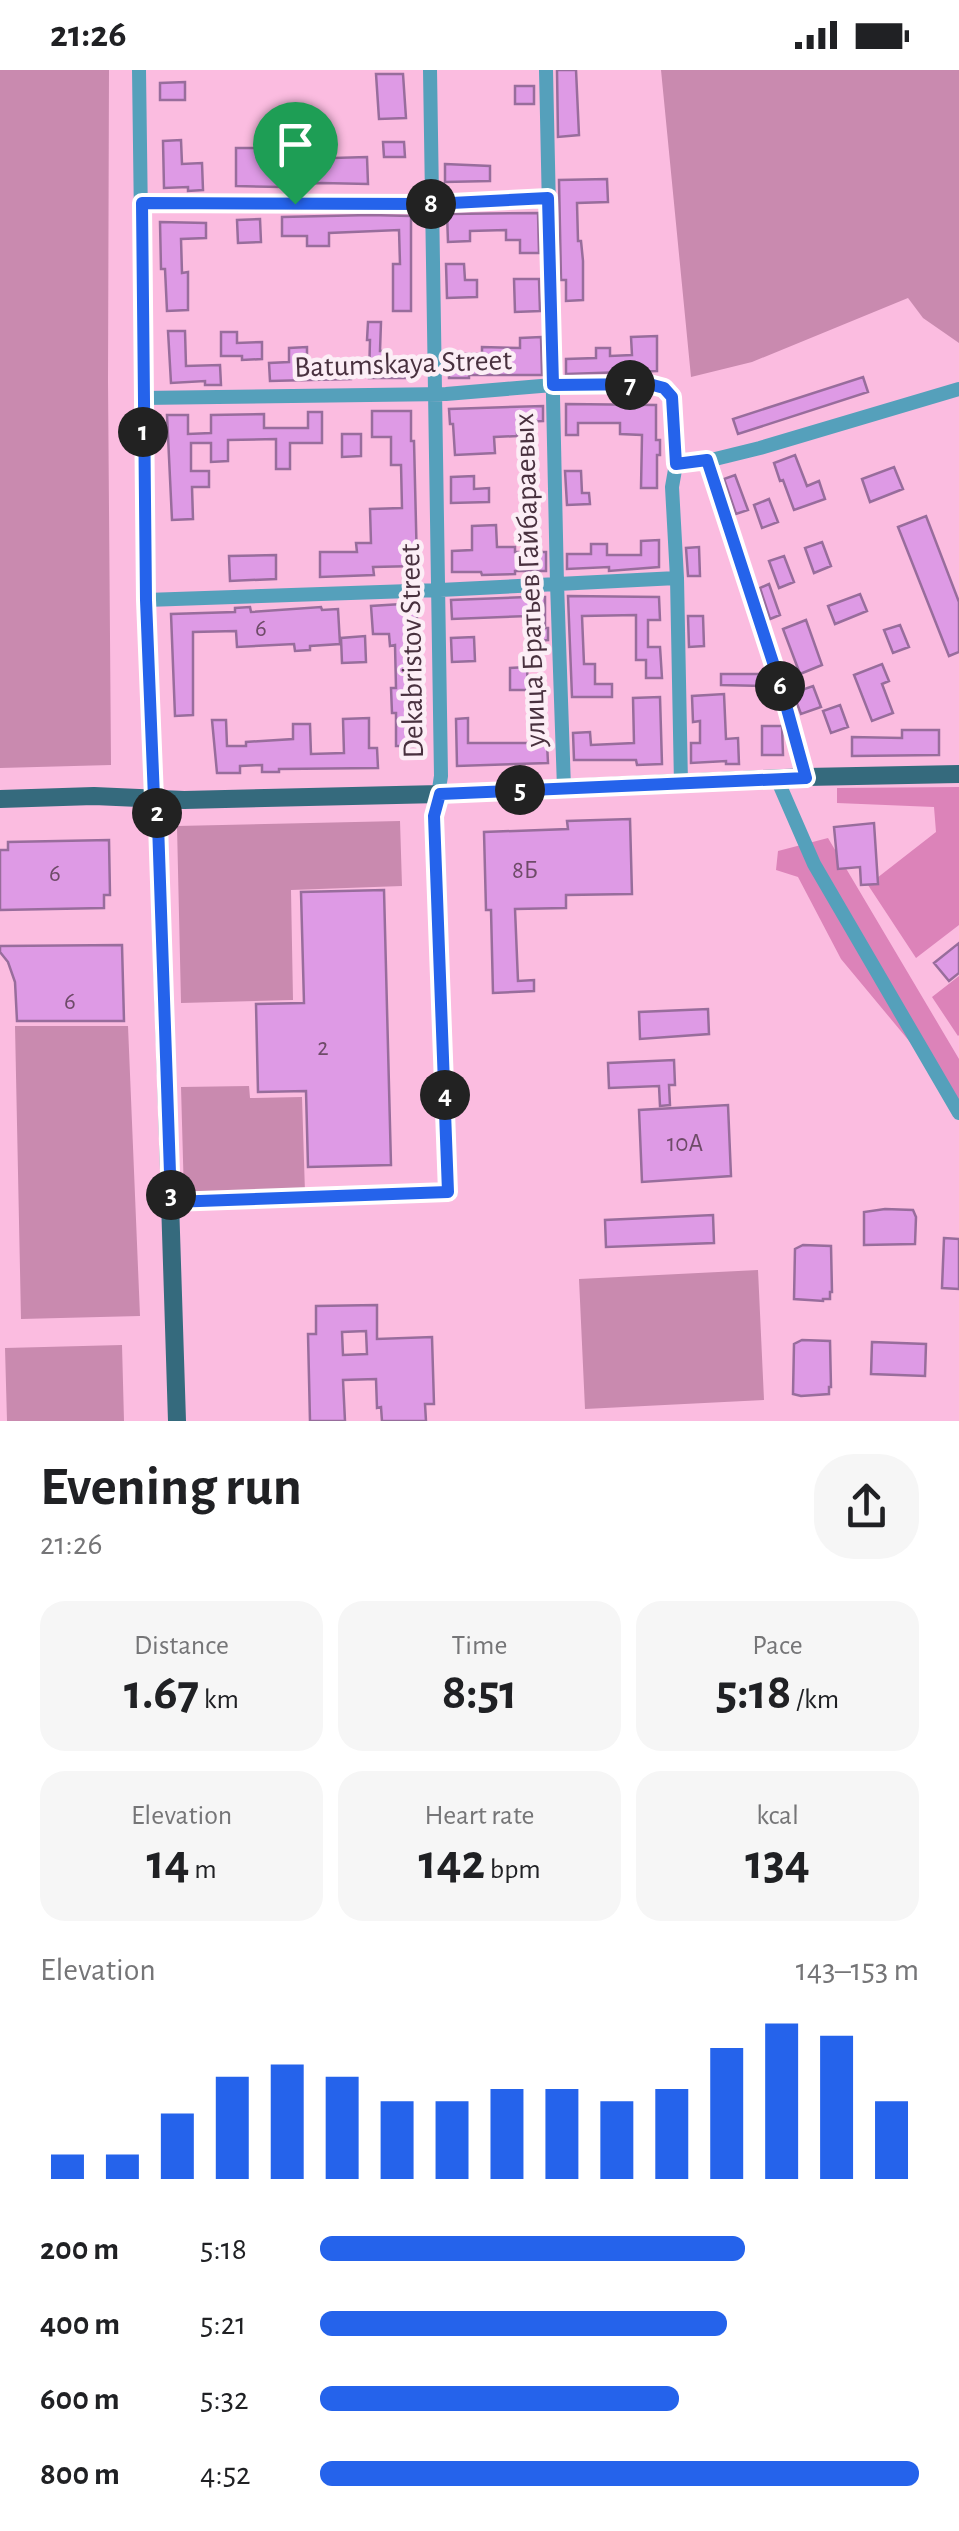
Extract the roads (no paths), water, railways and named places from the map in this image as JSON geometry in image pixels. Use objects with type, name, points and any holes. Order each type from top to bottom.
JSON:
[{"type":"main road","points":[[0,799],[94,796],[184,800],[440,794],[959,774]]},
{"type":"main road","points":[[154,798],[178,1421]]},
{"type":"street","points":[[139,70],[146,600],[154,798]]},
{"type":"street","name":"Dekabristov Street","points":[[171,1202],[448,1192],[434,816],[440,794],[440,590],[430,70]]},
{"type":"street","name":"улица Братьев Гайбараевых","points":[[546,70],[564,788]]},
{"type":"street","points":[[142,203],[432,204],[548,198]]},
{"type":"street","name":"Batumskaya Street","points":[[142,398],[434,394],[553,385],[649,384],[664,388],[672,397],[676,464]]},
{"type":"street","points":[[681,784],[672,487],[676,464],[760,448],[959,389]]},
{"type":"street","points":[[707,460],[781,687],[806,778]]},
{"type":"street","points":[[146,600],[677,578]]},
{"type":"street","points":[[777,779],[814,864],[959,1113]]}]
